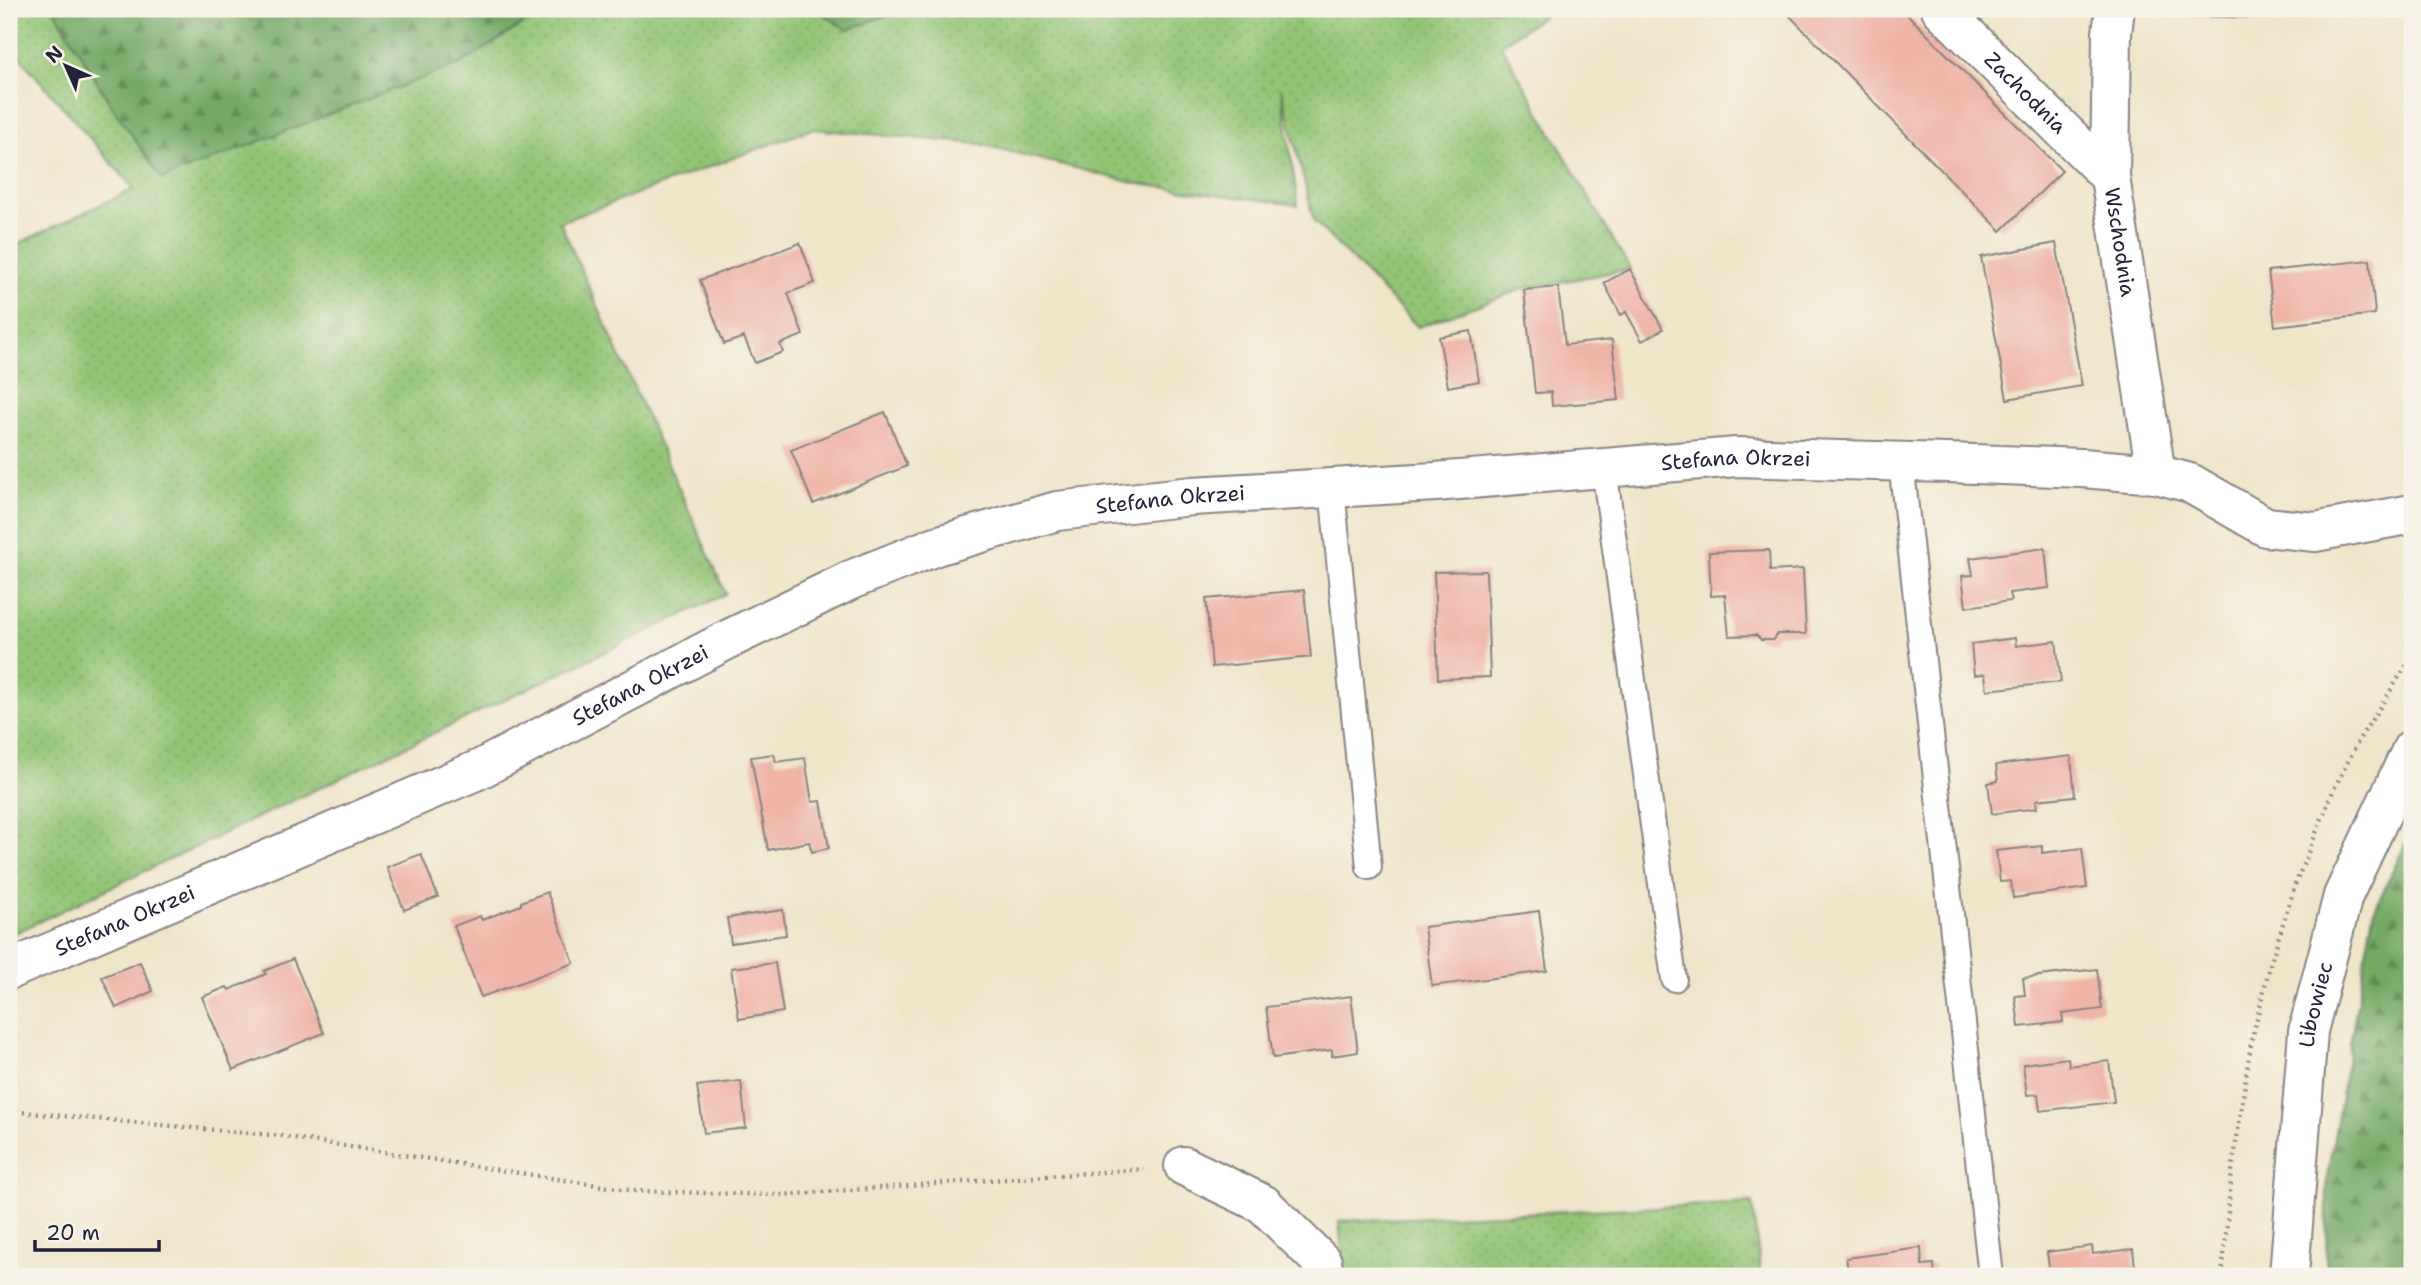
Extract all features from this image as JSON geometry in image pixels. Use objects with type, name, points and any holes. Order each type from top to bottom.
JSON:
[{"type":"street","name":"Zachodnia","points":[[1941,9],[2110,177]]},
{"type":"street","name":"Wschodnia","points":[[2115,9],[2112,33],[2110,177],[2156,474]]},
{"type":"street","name":"Stefana Okrzei","points":[[9,970],[480,769],[729,639],[853,579],[936,546],[1056,511],[1192,496],[1737,457],[2082,468],[2156,474],[2190,484],[2266,527],[2315,532],[2412,514]]},
{"type":"street","name":"Libowiec","points":[[2289,1276],[2308,1031],[2343,896],[2412,749]]},
{"type":"street","points":[[1184,1166],[1263,1204],[1322,1262],[1324,1276]]},
{"type":"lane","points":[[1901,462],[1991,1276]]},
{"type":"lane","points":[[1604,468],[1674,979]]},
{"type":"lane","points":[[1332,488],[1369,867]]},
{"type":"path","points":[[9,1111],[281,1136],[635,1191],[782,1195],[1184,1166]]},
{"type":"green space","points":[[9,9],[1553,9],[1501,45],[1630,269],[1522,289],[1418,327],[1314,221],[1281,88],[1298,205],[1138,184],[980,144],[812,129],[560,222],[726,594],[9,936],[9,248],[134,189],[9,45]]},
{"type":"green space","points":[[54,9],[546,9],[464,62],[162,179],[107,99]]},
{"type":"green space","points":[[816,9],[905,9],[847,30]]},
{"type":"green space","points":[[2412,830],[2412,1276],[2326,1276],[2327,1177],[2373,913]]},
{"type":"green space","points":[[1752,1203],[1761,1276],[1344,1276],[1339,1221]]},
{"type":"building","points":[[1783,9],[1902,9],[2062,171],[2001,231]]},
{"type":"building","points":[[2192,9],[2253,9],[2253,18],[2192,16]]},
{"type":"building","points":[[800,243],[815,283],[788,293],[803,335],[780,344],[783,352],[755,363],[744,337],[724,344],[700,280]]},
{"type":"building","points":[[2056,243],[2082,386],[2007,399],[1981,257]]},
{"type":"building","points":[[2370,260],[2375,314],[2275,326],[2268,271]]},
{"type":"building","points":[[1630,269],[1663,329],[1642,341],[1626,312],[1621,315],[1604,283]]},
{"type":"building","points":[[1558,287],[1565,345],[1612,340],[1619,400],[1552,406],[1551,392],[1535,393],[1524,290]]},
{"type":"building","points":[[1471,331],[1479,381],[1448,387],[1439,337]]},
{"type":"building","points":[[885,412],[907,466],[813,504],[791,450]]},
{"type":"building","points":[[2045,548],[2049,588],[2009,593],[2011,601],[1966,607],[1962,576],[1973,575],[1970,558]]},
{"type":"building","points":[[1769,550],[1770,571],[1803,569],[1806,634],[1778,634],[1773,640],[1761,640],[1756,635],[1729,636],[1725,595],[1711,596],[1709,552]]},
{"type":"building","points":[[1486,571],[1490,677],[1438,679],[1434,572]]},
{"type":"building","points":[[1304,590],[1311,657],[1212,667],[1206,599]]},
{"type":"building","points":[[2015,638],[2016,646],[2056,641],[2061,682],[1987,690],[1985,674],[1974,675],[1971,644]]},
{"type":"building","points":[[774,754],[776,762],[805,758],[812,802],[821,801],[829,848],[812,852],[809,842],[768,850],[751,757]]},
{"type":"building","points":[[2071,756],[2075,796],[2036,800],[2037,808],[1992,814],[1988,783],[1998,781],[1996,765]]},
{"type":"building","points":[[2042,846],[2042,853],[2082,848],[2087,888],[2013,898],[2011,881],[2000,882],[1996,851]]},
{"type":"building","points":[[421,854],[438,897],[404,910],[387,867]]},
{"type":"building","points":[[547,892],[574,963],[481,997],[454,926],[480,916],[482,920]]},
{"type":"building","points":[[783,910],[786,935],[731,943],[727,918]]},
{"type":"building","points":[[1539,911],[1547,971],[1432,986],[1424,927]]},
{"type":"building","points":[[293,959],[324,1033],[233,1070],[202,997],[227,987],[229,990]]},
{"type":"building","points":[[140,962],[153,991],[116,1008],[102,977]]},
{"type":"building","points":[[775,963],[783,1012],[739,1019],[731,968]]},
{"type":"building","points":[[2097,969],[2102,1009],[2062,1014],[2063,1022],[2019,1027],[2015,996],[2025,995],[2023,978]]},
{"type":"building","points":[[1351,996],[1358,1052],[1332,1056],[1332,1050],[1273,1058],[1266,1007]]},
{"type":"building","points":[[2068,1058],[2069,1066],[2109,1061],[2114,1102],[2040,1111],[2038,1094],[2027,1095],[2023,1064]]},
{"type":"building","points":[[741,1081],[746,1128],[704,1133],[697,1086]]},
{"type":"building","points":[[2092,1246],[2093,1254],[2133,1249],[2136,1276],[2050,1276],[2047,1252]]},
{"type":"building","points":[[1921,1248],[1922,1265],[1934,1264],[1935,1276],[1849,1276],[1846,1258]]}]
